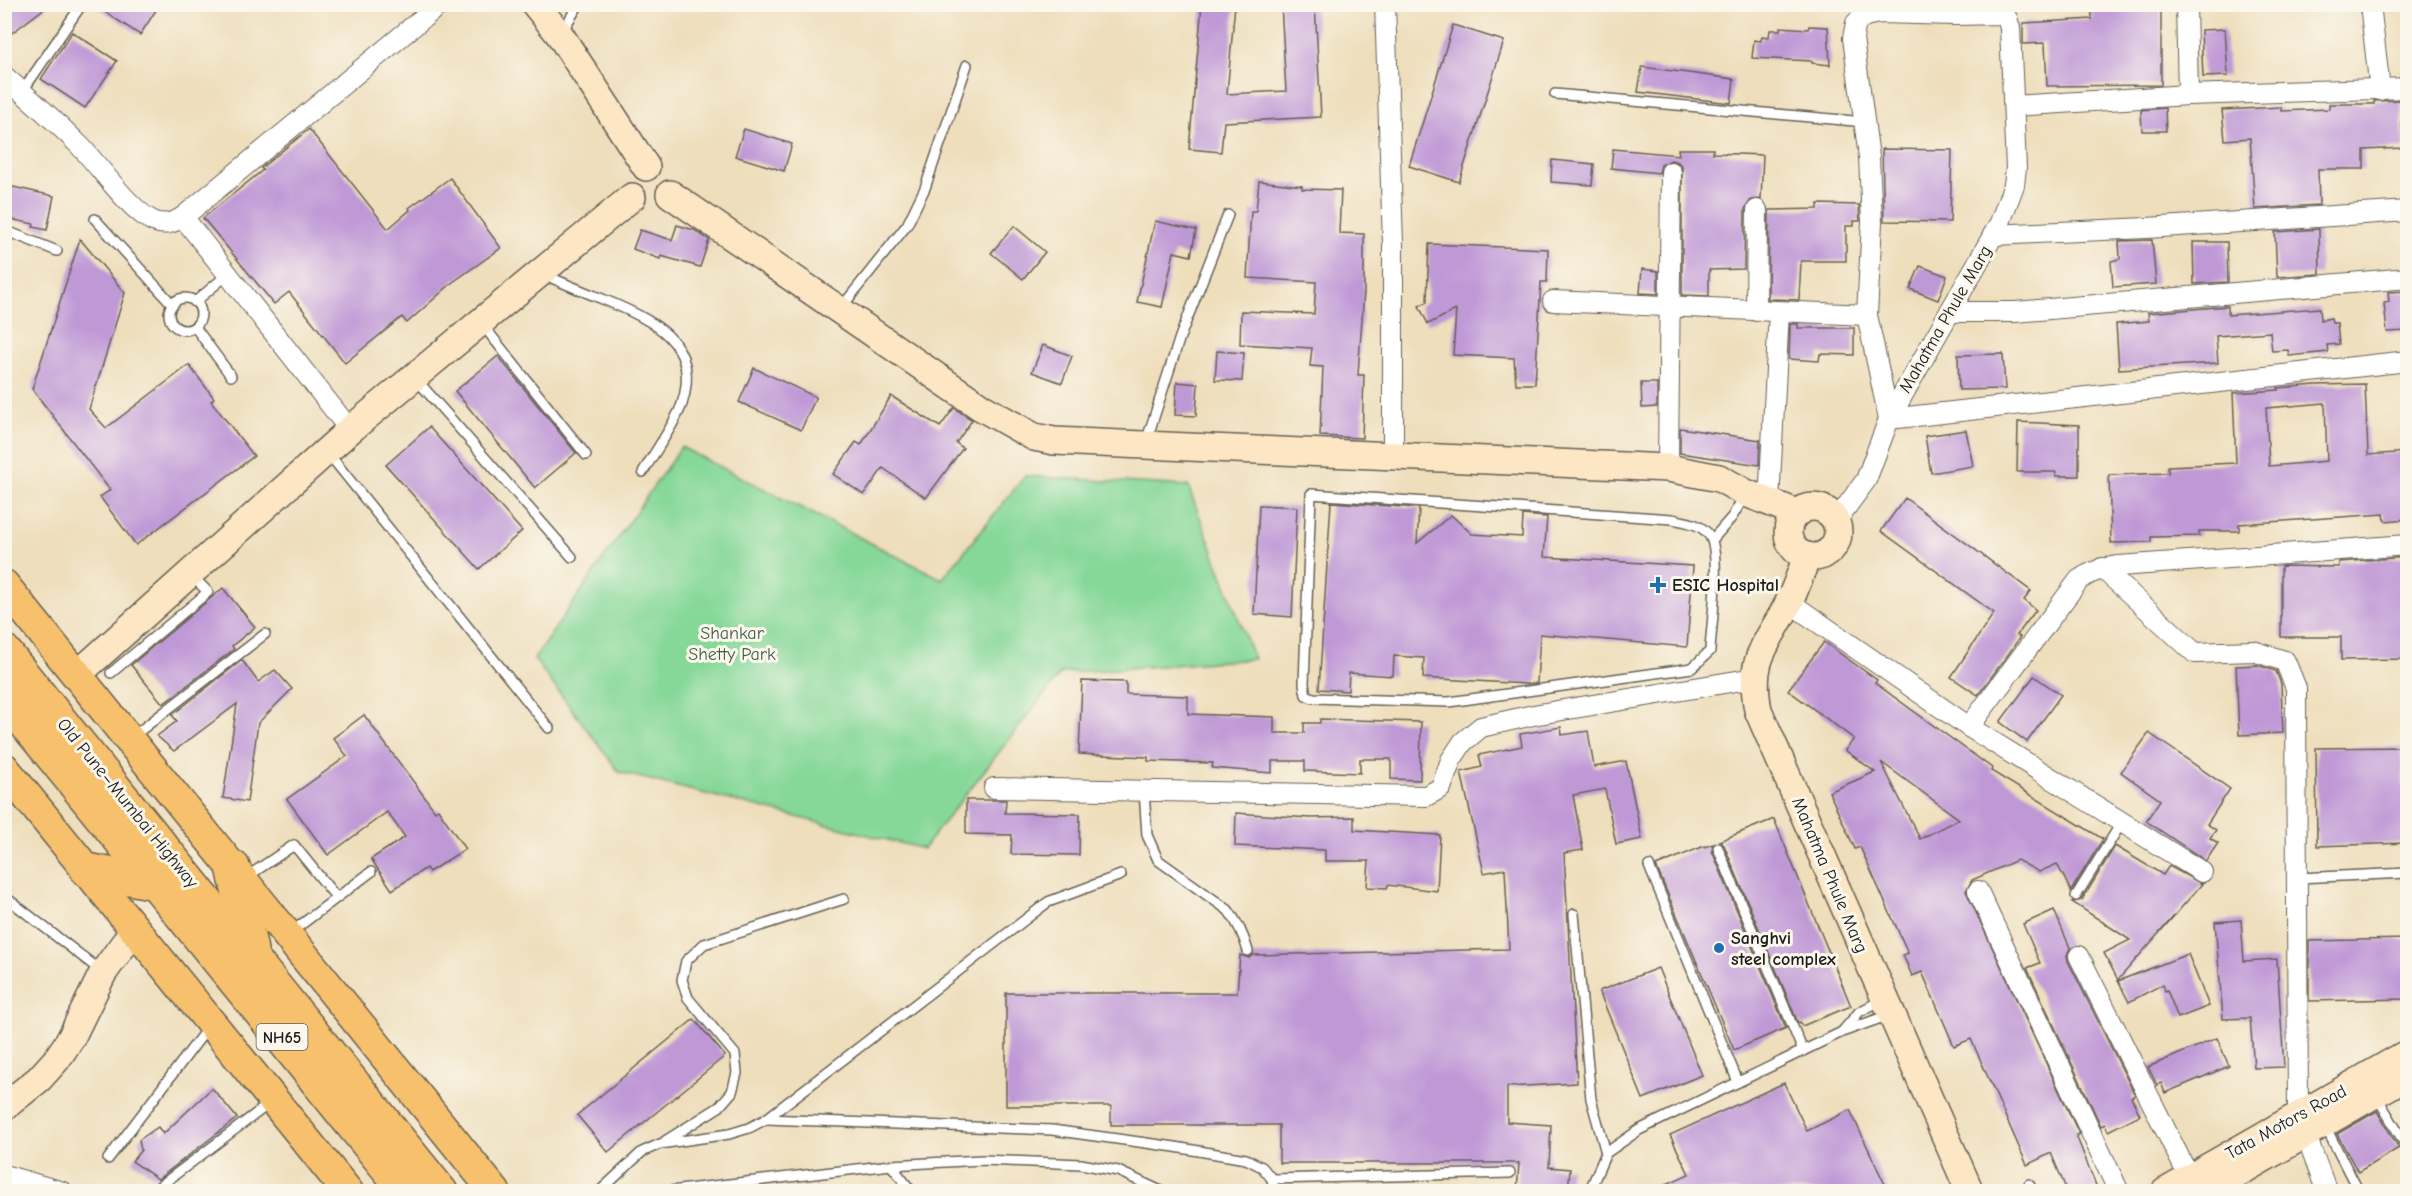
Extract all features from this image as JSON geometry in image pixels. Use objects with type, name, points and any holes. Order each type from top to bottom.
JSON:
[{"type":"highway","name":"Old Pune–Mumbai Highway","points":[[4,651],[252,956]]},
{"type":"highway","name":"Old Pune–Mumbai Highway","points":[[4,697],[156,882]]},
{"type":"highway","points":[[87,870],[156,882]]},
{"type":"highway","points":[[238,873],[252,956]]},
{"type":"highway","name":"NH65","points":[[156,882],[407,1191]]},
{"type":"highway","name":"NH65","points":[[252,956],[441,1191]]},
{"type":"main road","points":[[4,585],[495,1191]]},
{"type":"main road","points":[[4,768],[348,1191]]},
{"type":"street","points":[[4,76],[80,145],[136,208],[151,220],[163,224],[183,217],[440,4]]},
{"type":"street","points":[[535,4],[560,34],[646,167]]},
{"type":"street","points":[[1385,4],[1394,244],[1393,455]]},
{"type":"street","points":[[2186,4],[2188,95]]},
{"type":"street","points":[[2370,4],[2380,90]]},
{"type":"street","points":[[1956,10],[1879,13],[1865,16],[1856,23],[1853,38],[1865,122],[1872,222],[1867,315],[1889,419],[2408,361]]},
{"type":"street","name":"Mahatma Phule Marg","points":[[1836,521],[1866,480],[1889,419],[1994,235],[2014,185],[2016,168],[2014,106],[2010,28],[2007,18],[2001,14],[1956,10]]},
{"type":"street","points":[[2014,106],[2188,95],[2408,88]]},
{"type":"street","points":[[646,167],[657,168],[666,174],[671,183],[670,194],[664,203],[655,207],[645,207],[632,197],[631,181],[637,172],[646,167]]},
{"type":"street","points":[[1668,468],[1671,172]]},
{"type":"street","points":[[670,194],[981,407],[1034,437],[1054,441],[1668,468],[1719,478],[1797,513]]},
{"type":"street","points":[[78,674],[350,430],[632,197]]},
{"type":"street","points":[[1756,311],[1757,210]]},
{"type":"street","points":[[1994,235],[2147,228],[2408,211]]},
{"type":"street","points":[[183,217],[350,430]]},
{"type":"street","points":[[1950,312],[2015,312],[2408,278]]},
{"type":"street","points":[[1553,301],[1867,315]]},
{"type":"street","points":[[1758,497],[1779,312]]},
{"type":"street","points":[[1804,508],[1821,508],[1828,512],[1836,521],[1839,532],[1833,548],[1819,556],[1807,556],[1796,550],[1788,535],[1789,527],[1797,513],[1804,508]]},
{"type":"street","points":[[1969,727],[2079,580],[2102,568],[2408,545]]},
{"type":"street","name":"Mahatma Phule Marg","points":[[1807,556],[1789,602],[1757,662],[1754,678],[1758,710],[1970,1191]]},
{"type":"street","points":[[2102,568],[2195,653],[2253,651],[2285,661],[2296,688],[2298,878],[2310,1119],[2327,1191]]},
{"type":"street","points":[[1789,602],[1969,727],[2202,872]]},
{"type":"street","points":[[994,788],[1426,796],[1441,788],[1451,760],[1463,742],[1481,727],[1533,715],[1754,678]]},
{"type":"street","points":[[1978,891],[2119,1191]]},
{"type":"street","points":[[4,1107],[39,1079],[57,1059],[71,1038],[103,973],[134,930]]},
{"type":"street","points":[[2079,956],[2197,1184]]},
{"type":"street","name":"Tata Motors Road","points":[[2164,1191],[2197,1184],[2371,1085],[2408,1053]]},
{"type":"street","points":[[2371,1085],[2408,1075]]},
{"type":"street","points":[[4,1175],[26,1186],[63,1191]]},
{"type":"lane","points":[[560,34],[579,4]]},
{"type":"lane","points":[[22,92],[81,5]]},
{"type":"lane","points":[[840,310],[907,225],[925,188],[967,65]]},
{"type":"lane","points":[[1555,94],[1865,122]]},
{"type":"lane","points":[[1145,445],[1180,337],[1228,215]]},
{"type":"lane","points":[[95,219],[173,305]]},
{"type":"lane","points":[[4,230],[57,251]]},
{"type":"lane","points":[[540,273],[644,316],[664,331],[677,348],[685,365],[687,385],[681,407],[643,472]]},
{"type":"lane","points":[[195,302],[228,274]]},
{"type":"lane","points":[[186,298],[195,302],[199,306],[200,321],[188,330],[179,329],[172,324],[169,315],[173,305],[177,300],[186,298]]},
{"type":"lane","points":[[481,322],[586,455]]},
{"type":"lane","points":[[195,327],[231,376]]},
{"type":"lane","points":[[414,377],[572,557]]},
{"type":"lane","points":[[327,451],[549,728]]},
{"type":"lane","points":[[1311,494],[1671,519],[1698,525],[1712,540],[1714,584],[1710,651],[1692,668],[1449,702],[1313,698],[1306,695],[1304,684],[1311,494]]},
{"type":"lane","points":[[1712,540],[1732,517],[1758,497]]},
{"type":"lane","points":[[111,674],[208,592],[190,574]]},
{"type":"lane","points":[[130,739],[265,634]]},
{"type":"lane","points":[[1144,791],[1147,835],[1158,860],[1228,910],[1244,936],[1248,951]]},
{"type":"lane","points":[[2076,897],[2122,822]]},
{"type":"lane","points":[[238,873],[294,845],[336,897]]},
{"type":"lane","points":[[1718,848],[1803,1051]]},
{"type":"lane","points":[[1649,866],[1738,1082]]},
{"type":"lane","points":[[288,935],[371,872]]},
{"type":"lane","points":[[2298,878],[2408,873]]},
{"type":"lane","points":[[660,1144],[729,1134],[749,1128],[766,1119],[1048,902],[1121,874]]},
{"type":"lane","points":[[4,896],[103,973]]},
{"type":"lane","points":[[599,1191],[635,1157],[719,1107],[732,1092],[737,1073],[735,1054],[688,998],[682,980],[686,961],[704,944],[844,899]]},
{"type":"lane","points":[[1574,914],[1591,1099],[1606,1153]]},
{"type":"lane","points":[[1592,1191],[1592,1185],[1606,1153],[1639,1130],[1842,1032],[1865,1026],[1887,1007]]},
{"type":"lane","points":[[1842,1032],[1859,1012],[1887,1007]]},
{"type":"lane","points":[[108,1159],[211,1024]]},
{"type":"lane","points":[[2371,1085],[2408,1149]]},
{"type":"lane","points":[[152,1191],[275,1100]]},
{"type":"lane","points":[[766,1119],[1052,1130],[1246,1159],[1262,1167],[1272,1179],[1274,1191]]},
{"type":"lane","points":[[2310,1119],[2359,1191]]},
{"type":"lane","points":[[662,1191],[891,1165],[982,1160],[1081,1164],[1118,1171],[1163,1191]]},
{"type":"lane","points":[[891,1165],[912,1191]]},
{"type":"lane","points":[[1272,1179],[1510,1173]]},
{"type":"lane","points":[[2402,1191],[2408,1188]]},
{"type":"green space","name":"Shankar Shetty Park","points":[[681,447],[942,579],[1025,476],[1188,486],[1254,659],[1061,673],[923,849],[619,772],[534,659]]},
{"type":"building","points":[[4,4],[50,4],[12,33],[4,23]]},
{"type":"building","points":[[93,4],[160,4],[140,35]]},
{"type":"building","points":[[1202,4],[1235,4],[1227,94],[1286,91],[1281,4],[1315,4],[1321,117],[1224,122],[1221,152],[1189,149]]},
{"type":"building","points":[[2091,4],[2161,4],[2161,85],[2047,86],[2045,43],[2023,44],[2023,23],[2092,19]]},
{"type":"building","points":[[1453,25],[1504,41],[1459,182],[1409,166]]},
{"type":"building","points":[[1809,26],[1828,27],[1830,65],[1812,63],[1812,61],[1752,58],[1754,40],[1761,41],[1762,36],[1769,37],[1770,30],[1780,30],[1780,27],[1808,29]]},
{"type":"building","points":[[2225,29],[2228,76],[2203,77],[2201,30]]},
{"type":"building","points":[[72,32],[117,61],[85,108],[41,79]]},
{"type":"building","points":[[1642,67],[1734,79],[1731,103],[1638,92]]},
{"type":"building","points":[[2401,100],[2403,148],[2364,150],[2364,169],[2318,169],[2319,205],[2255,209],[2250,138],[2225,140],[2222,110],[2281,107],[2281,111],[2329,109],[2329,104],[2374,104],[2374,101]]},
{"type":"building","points":[[2165,108],[2166,131],[2142,131],[2141,110]]},
{"type":"building","points":[[309,129],[388,229],[410,210],[409,208],[450,178],[501,248],[453,282],[407,323],[402,317],[345,363],[289,292],[274,304],[203,218],[263,170],[261,168]]},
{"type":"building","points":[[744,129],[792,144],[784,171],[735,156]]},
{"type":"building","points":[[1613,149],[1679,155],[1678,149],[1713,149],[1713,153],[1763,155],[1761,199],[1751,200],[1745,209],[1744,269],[1709,270],[1709,296],[1682,295],[1682,167],[1678,162],[1671,160],[1661,165],[1659,173],[1611,168]]},
{"type":"building","points":[[1882,149],[1952,150],[1950,222],[1884,221]]},
{"type":"building","points":[[1552,160],[1594,164],[1592,185],[1551,182]]},
{"type":"building","points":[[1259,181],[1302,186],[1302,189],[1341,190],[1339,233],[1364,234],[1364,291],[1358,375],[1364,375],[1362,438],[1320,436],[1323,367],[1310,366],[1312,348],[1240,344],[1241,311],[1314,314],[1316,282],[1247,278],[1251,211],[1256,211]]},
{"type":"building","points":[[4,185],[54,196],[47,230],[33,227],[34,224],[4,218]]},
{"type":"building","points":[[1818,204],[1859,205],[1860,221],[1854,221],[1854,226],[1846,226],[1846,261],[1801,261],[1799,300],[1768,299],[1769,210],[1818,209]]},
{"type":"building","points":[[1155,221],[1196,230],[1191,256],[1174,252],[1162,307],[1137,302]]},
{"type":"building","points":[[677,225],[694,230],[709,240],[700,267],[661,256],[660,259],[633,249],[640,230],[672,240]]},
{"type":"building","points":[[1014,226],[1045,252],[1023,279],[991,253]]},
{"type":"building","points":[[2319,229],[2320,274],[2277,277],[2275,232]]},
{"type":"building","points":[[80,239],[125,293],[89,409],[106,428],[189,365],[214,398],[211,401],[254,456],[136,545],[100,497],[110,490],[32,389]]},
{"type":"building","points":[[2152,240],[2156,284],[2113,287],[2111,261],[2120,259],[2119,241]]},
{"type":"building","points":[[2193,242],[2227,242],[2228,282],[2194,284]]},
{"type":"building","points":[[1429,244],[1548,249],[1547,282],[1541,282],[1535,384],[1516,384],[1514,358],[1453,355],[1456,310],[1428,324],[1419,306],[1427,302]]},
{"type":"building","points":[[1920,266],[1947,276],[1938,300],[1910,289]]},
{"type":"building","points":[[1642,269],[1658,271],[1658,294],[1640,293]]},
{"type":"building","points":[[2408,291],[2408,331],[2387,332],[2384,303],[2389,302],[2388,292]]},
{"type":"building","points":[[2228,306],[2228,315],[2320,308],[2321,320],[2331,318],[2332,323],[2337,323],[2339,344],[2327,345],[2328,352],[2289,356],[2288,350],[2272,351],[2270,332],[2216,336],[2218,363],[2119,369],[2116,324],[2149,321],[2148,313]]},
{"type":"building","points":[[1790,324],[1798,324],[1798,328],[1854,328],[1854,355],[1820,354],[1819,361],[1789,359]]},
{"type":"building","points":[[1043,345],[1072,356],[1062,383],[1032,372]]},
{"type":"building","points":[[1217,351],[1244,353],[1242,381],[1215,380]]},
{"type":"building","points":[[2003,354],[2005,389],[1959,390],[1958,355]]},
{"type":"building","points":[[498,356],[576,453],[535,488],[455,391]]},
{"type":"building","points":[[754,368],[816,397],[801,430],[739,402]]},
{"type":"building","points":[[1177,382],[1198,384],[1196,416],[1175,415]]},
{"type":"building","points":[[1641,383],[1657,383],[1657,407],[1642,408]]},
{"type":"building","points":[[2365,384],[2368,455],[2408,452],[2408,519],[2385,521],[2384,514],[2239,524],[2239,531],[2199,531],[2199,536],[2151,537],[2151,542],[2111,543],[2109,475],[2168,473],[2168,466],[2236,463],[2233,393],[2316,385]],"holes":[[[2325,403],[2327,461],[2269,466],[2266,408]]]},
{"type":"building","points":[[891,396],[940,427],[954,408],[972,420],[956,443],[963,448],[926,498],[883,468],[864,495],[833,474],[856,442],[861,445]]},
{"type":"building","points":[[2018,422],[2079,425],[2079,476],[2056,476],[2056,472],[2017,472]]},
{"type":"building","points":[[429,427],[522,531],[479,569],[386,465]]},
{"type":"building","points":[[1680,428],[1760,440],[1759,465],[1680,453]]},
{"type":"building","points":[[1966,430],[1973,466],[1931,473],[1925,436]]},
{"type":"building","points":[[1905,498],[2031,591],[2024,600],[2036,610],[2017,635],[2020,637],[2010,652],[1978,695],[1951,677],[1994,613],[1881,531]]},
{"type":"building","points":[[1331,502],[1419,508],[1417,543],[1451,515],[1472,534],[1522,537],[1523,515],[1547,517],[1544,557],[1693,566],[1687,647],[1540,634],[1537,683],[1423,678],[1424,658],[1394,656],[1393,676],[1349,673],[1348,691],[1319,689]]},
{"type":"building","points":[[1259,505],[1297,507],[1292,617],[1254,614]]},
{"type":"building","points":[[2408,557],[2408,659],[2341,660],[2341,637],[2281,637],[2281,566],[2339,567],[2339,562]]},
{"type":"building","points":[[223,588],[255,627],[232,646],[234,649],[163,704],[131,665]]},
{"type":"building","points":[[1824,642],[1877,680],[1875,683],[1992,768],[1991,771],[2103,839],[2071,891],[2057,864],[2039,872],[2017,860],[1972,880],[1966,891],[2079,1134],[2076,1135],[2097,1188],[2088,1191],[2067,1191],[2051,1153],[2027,1165],[1971,1039],[1954,1046],[1922,972],[1912,976],[1903,955],[1908,953],[1860,847],[1855,849],[1829,792],[1875,772],[1845,750],[1854,739],[1788,690]],"holes":[[[1881,762],[1959,819],[1920,839]]]},
{"type":"building","points":[[242,660],[258,682],[275,670],[292,689],[258,723],[247,802],[223,798],[237,704],[174,751],[157,736],[177,721],[172,715]]},
{"type":"building","points":[[2257,665],[2276,671],[2281,684],[2283,733],[2239,735],[2236,666]]},
{"type":"building","points":[[2034,676],[2061,695],[2027,742],[2000,722]]},
{"type":"building","points":[[1082,681],[1126,682],[1126,694],[1188,696],[1188,714],[1274,717],[1274,733],[1304,733],[1304,723],[1320,723],[1320,719],[1421,722],[1420,780],[1391,779],[1391,759],[1360,759],[1360,773],[1305,771],[1305,761],[1272,761],[1272,773],[1212,768],[1213,763],[1148,761],[1148,757],[1079,754]]},
{"type":"building","points":[[364,715],[435,811],[438,809],[465,849],[429,872],[426,868],[392,890],[371,859],[405,837],[387,812],[328,855],[287,799],[347,756],[333,738]]},
{"type":"building","points":[[1561,727],[1562,735],[1588,731],[1594,767],[1626,761],[1642,839],[1616,844],[1605,789],[1573,795],[1583,850],[1564,853],[1577,1083],[1507,1087],[1507,1122],[1551,1125],[1549,1167],[1570,1169],[1568,1191],[1517,1191],[1519,1163],[1279,1163],[1279,1125],[1111,1125],[1111,1106],[1006,1106],[1006,993],[1237,993],[1240,955],[1249,958],[1253,955],[1509,949],[1505,869],[1484,873],[1461,772],[1482,767],[1479,755],[1522,746],[1520,734]]},
{"type":"building","points":[[2149,733],[2230,789],[2207,824],[2216,830],[2210,838],[2218,843],[2206,861],[2146,821],[2160,800],[2121,772]]},
{"type":"building","points":[[2401,747],[2408,843],[2317,846],[2316,748]]},
{"type":"building","points":[[966,800],[1006,800],[1005,813],[1080,814],[1079,855],[1011,854],[1012,835],[966,834]]},
{"type":"building","points":[[1236,813],[1310,818],[1354,817],[1354,830],[1440,835],[1437,891],[1388,885],[1387,888],[1367,887],[1369,861],[1325,861],[1325,850],[1235,846]]},
{"type":"building","points":[[1774,819],[1851,1006],[1802,1026],[1800,1022],[1798,1023],[1724,845],[1719,841]]},
{"type":"building","name":"Sanghvi steel complex","points":[[1713,844],[1712,851],[1786,1028],[1734,1050],[1656,866]]},
{"type":"building","points":[[2115,846],[2163,875],[2169,866],[2202,884],[2118,980],[2104,953],[2130,940],[2072,902],[2082,900]]},
{"type":"building","points":[[2054,910],[2070,948],[2067,955],[2068,961],[2135,1095],[2131,1097],[2140,1115],[2108,1131],[2105,1124],[2101,1126],[2027,968],[2040,963],[2023,924]]},
{"type":"building","points":[[2241,920],[2244,961],[2277,959],[2284,1067],[2254,1068],[2250,1018],[2223,1019],[2215,922]]},
{"type":"building","points":[[2408,939],[2408,999],[2309,1001],[2309,941]]},
{"type":"building","points":[[2188,954],[2209,1006],[2178,1018],[2163,984],[2129,1002],[2118,981]]},
{"type":"building","points":[[1658,968],[1702,1075],[1643,1099],[1599,991]]},
{"type":"building","points":[[694,1019],[725,1056],[608,1152],[577,1115]]},
{"type":"building","points":[[2217,1038],[2229,1066],[2165,1093],[2161,1083],[2157,1085],[2148,1067]]},
{"type":"building","points":[[1784,1083],[1807,1131],[1850,1110],[1888,1191],[1651,1191],[1689,1174],[1670,1135]]},
{"type":"building","points":[[212,1088],[237,1118],[158,1179],[132,1161],[141,1150],[139,1140],[158,1127],[163,1134]]},
{"type":"building","points":[[2377,1111],[2399,1148],[2358,1172],[2337,1134]]},
{"type":"place","name":"ESIC Hospital","points":[[1658,585]]},
{"type":"place","name":"Sanghvi steel complex","points":[[1719,948]]}]
